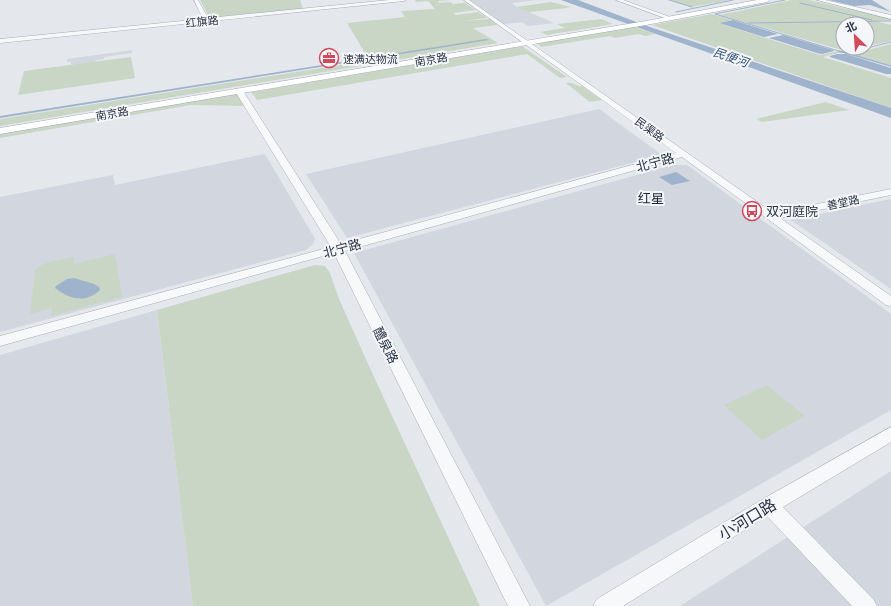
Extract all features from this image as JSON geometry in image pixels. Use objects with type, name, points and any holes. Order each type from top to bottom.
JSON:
[{"type":"main road","name":"南京路","points":[[644,23],[758,0]]},
{"type":"main road","name":"南京路","points":[[0,127],[626,26],[767,0]]},
{"type":"main road","name":"南京路","points":[[0,131],[525,42]]},
{"type":"street","points":[[196,0],[206,20]]},
{"type":"street","name":"红旗路","points":[[0,41],[206,20],[306,8],[404,0]]},
{"type":"street","name":"民渠路","points":[[466,0],[891,302]]},
{"type":"street","points":[[618,0],[667,18]]},
{"type":"street","points":[[819,0],[891,16]]},
{"type":"street","name":"醴泉路","points":[[239,91],[338,249],[519,606]]},
{"type":"street","name":"北宁路","points":[[0,341],[684,154]]},
{"type":"street","name":"善堂路","points":[[772,216],[891,192]]},
{"type":"street","name":"小河口路","points":[[604,606],[769,505],[891,434]]},
{"type":"street","points":[[769,505],[866,606]]},
{"type":"shaded area","points":[[468,0],[537,0],[512,3],[517,7],[554,23],[528,26],[522,22],[503,24]]},
{"type":"shaded area","points":[[132,50],[132,53],[104,57],[104,59],[97,60],[88,65],[77,66],[71,64],[71,62],[67,62],[67,59]]},
{"type":"shaded area","points":[[599,109],[662,155],[347,238],[306,174]]},
{"type":"shaded area","points":[[265,154],[315,239],[313,244],[306,250],[0,332],[0,197],[113,175],[115,185]]},
{"type":"shaded area","points":[[673,165],[687,165],[891,314],[891,410],[546,606],[354,253]]},
{"type":"shaded area","points":[[891,199],[891,289],[791,220]]},
{"type":"shaded area","points":[[157,310],[193,606],[0,606],[0,355]]},
{"type":"shaded area","points":[[891,471],[891,606],[680,606]]},
{"type":"green space","points":[[200,0],[300,0],[303,9],[210,19]]},
{"type":"green space","points":[[415,0],[453,0],[438,1],[439,3],[451,2],[452,4],[465,3],[476,10],[453,13],[456,15],[478,12],[487,18],[462,21],[490,19],[497,25],[473,28],[498,43],[0,126],[0,119],[365,61],[365,53],[347,23],[405,17],[401,11],[435,9],[428,1],[416,2]]},
{"type":"green space","points":[[670,0],[731,0],[691,7]]},
{"type":"green space","points":[[792,0],[809,0],[891,19],[891,20],[875,21],[875,16],[835,16],[835,48],[720,15]]},
{"type":"green space","points":[[551,2],[571,7],[529,12],[516,7]]},
{"type":"green space","points":[[712,14],[732,20],[718,23],[820,55],[835,52],[835,54],[823,57],[891,78],[891,108],[652,25]]},
{"type":"green space","points":[[601,19],[613,24],[547,35],[540,32],[565,28],[557,24]]},
{"type":"green space","points":[[875,21],[891,25],[891,41],[875,44]]},
{"type":"green space","points":[[635,27],[655,34],[645,36],[638,34],[615,38],[610,36],[541,47],[538,44],[539,43]]},
{"type":"green space","points":[[891,44],[891,65],[859,56],[875,56],[875,48]]},
{"type":"green space","points":[[523,47],[567,77],[560,78],[527,54],[257,100],[251,92]]},
{"type":"green space","points":[[131,57],[135,78],[18,95],[24,71]]},
{"type":"green space","points":[[566,83],[582,86],[602,100],[590,102]]},
{"type":"green space","points":[[238,94],[245,106],[191,105],[0,138],[0,133]]},
{"type":"green space","points":[[826,102],[849,110],[762,122],[756,119]]},
{"type":"green space","points":[[115,254],[122,297],[51,316],[52,308],[30,314],[35,271],[42,265],[52,261],[74,257],[74,264]]},
{"type":"green space","points":[[315,265],[325,266],[330,273],[339,299],[369,366],[480,606],[193,606],[157,310]]},
{"type":"green space","points":[[767,385],[805,416],[762,440],[724,405]]},
{"type":"water","name":"民便河","points":[[561,0],[578,0],[647,26],[891,108],[891,118]]},
{"type":"water","points":[[829,0],[872,0],[891,12],[870,5],[854,6]]},
{"type":"water","points":[[733,20],[778,34],[764,37],[719,23]]},
{"type":"water","points":[[783,35],[834,51],[822,54],[817,53],[769,38]]},
{"type":"water","points":[[486,39],[489,40],[0,118],[0,116]]},
{"type":"water","points":[[835,55],[835,56],[852,56],[891,68],[891,74],[886,74],[830,56]]},
{"type":"water","points":[[676,172],[690,181],[672,185],[659,177]]},
{"type":"water","points":[[74,278],[94,284],[99,287],[100,290],[89,297],[77,298],[66,295],[55,288],[67,279]]},
{"type":"waterway","points":[[669,0],[692,7]]},
{"type":"waterway","points":[[676,12],[733,0]]},
{"type":"waterway","points":[[785,0],[715,14],[835,50]]},
{"type":"waterway","points":[[800,3],[855,16]]},
{"type":"waterway","points":[[749,23],[891,21]]},
{"type":"waterway","points":[[875,46],[891,42]]},
{"type":"waterway","points":[[856,56],[891,66]]},
{"type":"place","name":"速满达物流","points":[[329,58]]},
{"type":"place","name":"双河庭院","points":[[752,211]]},
{"type":"district","name":"红星","points":[[651,198]]}]
